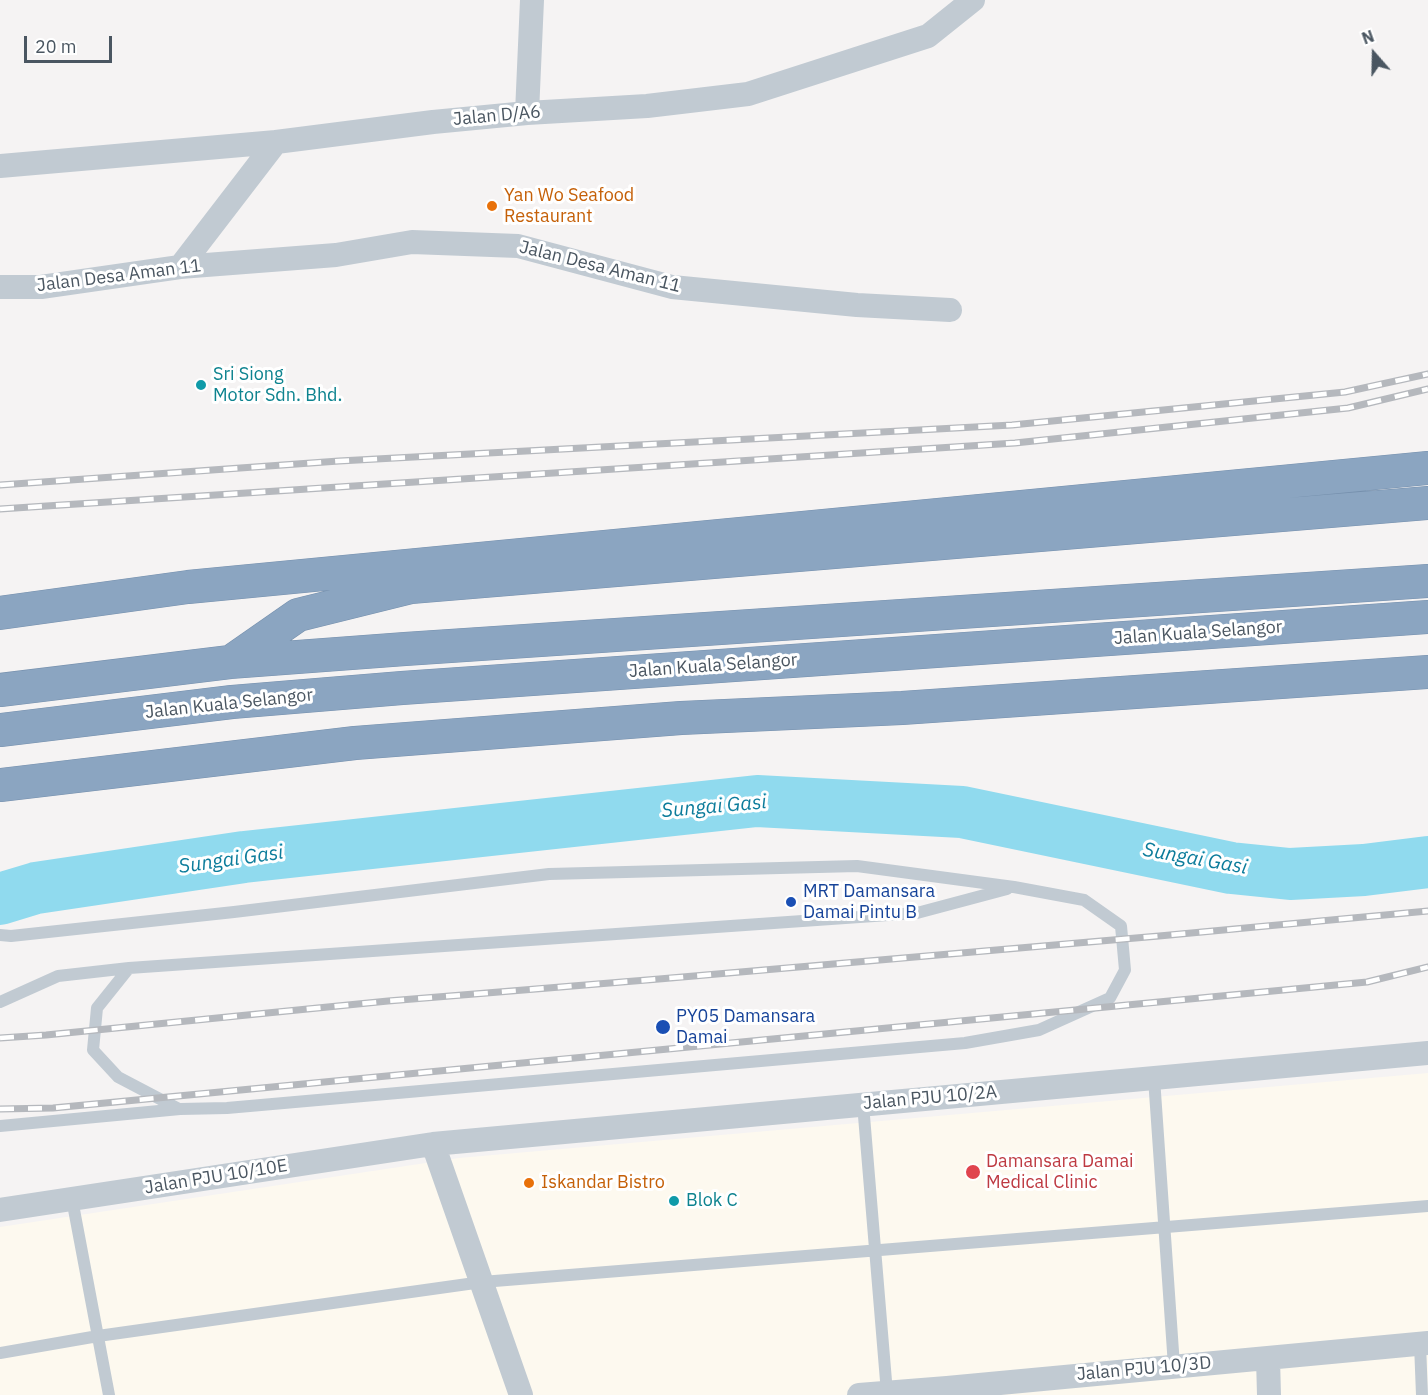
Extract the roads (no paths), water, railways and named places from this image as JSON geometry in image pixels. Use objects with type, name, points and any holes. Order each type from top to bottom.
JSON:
[{"type":"highway","points":[[0,613],[188,586],[1428,468]]},
{"type":"highway","points":[[230,662],[298,615],[411,587],[1414,505],[1428,527]]},
{"type":"highway","name":"Jalan Kuala Selangor","points":[[0,690],[230,662],[1413,582]]},
{"type":"highway","name":"Jalan Kuala Selangor","points":[[0,730],[231,702],[402,688],[1414,618]]},
{"type":"highway","points":[[6,786],[355,743],[681,718],[902,708],[1426,669]]},
{"type":"street","points":[[527,113],[532,0]]},
{"type":"street","name":"Jalan D/A6","points":[[0,166],[276,142],[434,122],[527,113],[647,106],[748,94],[928,36],[973,0]]},
{"type":"street","points":[[180,267],[276,142]]},
{"type":"street","name":"Jalan Desa Aman 11","points":[[0,287],[41,287],[180,267],[336,255],[412,242],[518,246],[672,287],[857,305],[950,310]]},
{"type":"street","name":"Jalan PJU 10/2A","points":[[433,1144],[1428,1053]]},
{"type":"street","points":[[433,1144],[520,1395]]},
{"type":"street","name":"Jalan PJU 10/10E","points":[[0,1210],[433,1144]]},
{"type":"street","name":"Jalan PJU 10/3D","points":[[859,1395],[887,1392],[948,1392],[1174,1366],[1424,1343]]},
{"type":"street","points":[[1268,1358],[1269,1395]]},
{"type":"lane","points":[[0,935],[11,936],[222,913],[549,874],[857,866],[1014,887],[1084,900],[1121,926],[1125,970],[1110,998],[1039,1030],[964,1042],[0,1126]]},
{"type":"lane","points":[[0,1002],[58,976],[129,968],[917,913],[1014,887]]},
{"type":"lane","points":[[129,968],[98,1008],[93,1050],[118,1077],[180,1109]]},
{"type":"lane","points":[[1154,1078],[1174,1366]]},
{"type":"lane","points":[[863,1104],[887,1392]]},
{"type":"lane","points":[[72,1199],[109,1395]]},
{"type":"lane","points":[[0,1353],[98,1336],[482,1282],[1428,1206]]},
{"type":"lane","points":[[1422,1395],[1424,1343]]},
{"type":"waterway","name":"Sungai Gasi","points":[[0,899],[36,888],[244,857],[757,801],[962,812],[1231,868],[1290,874],[1364,870],[1428,862]]},
{"type":"railway","points":[[0,485],[339,461],[1012,425],[1345,392],[1428,374]]},
{"type":"railway","points":[[0,509],[1015,443],[1348,408],[1428,389]]},
{"type":"railway","points":[[0,1038],[388,1001],[1428,911]]},
{"type":"railway","points":[[0,1109],[53,1108],[1367,982],[1428,967]]},
{"type":"place","name":"Yan Wo Seafood Restaurant","points":[[492,206]]},
{"type":"place","name":"Sri Siong Motor Sdn. Bhd.","points":[[201,385]]},
{"type":"place","name":"MRT Damansara Damai Pintu B","points":[[791,902]]},
{"type":"place","name":"PY05 Damansara Damai","points":[[663,1027]]},
{"type":"place","name":"Damansara Damai Medical Clinic","points":[[973,1172]]},
{"type":"place","name":"Iskandar Bistro","points":[[529,1183]]},
{"type":"place","name":"Blok C","points":[[674,1201]]}]
